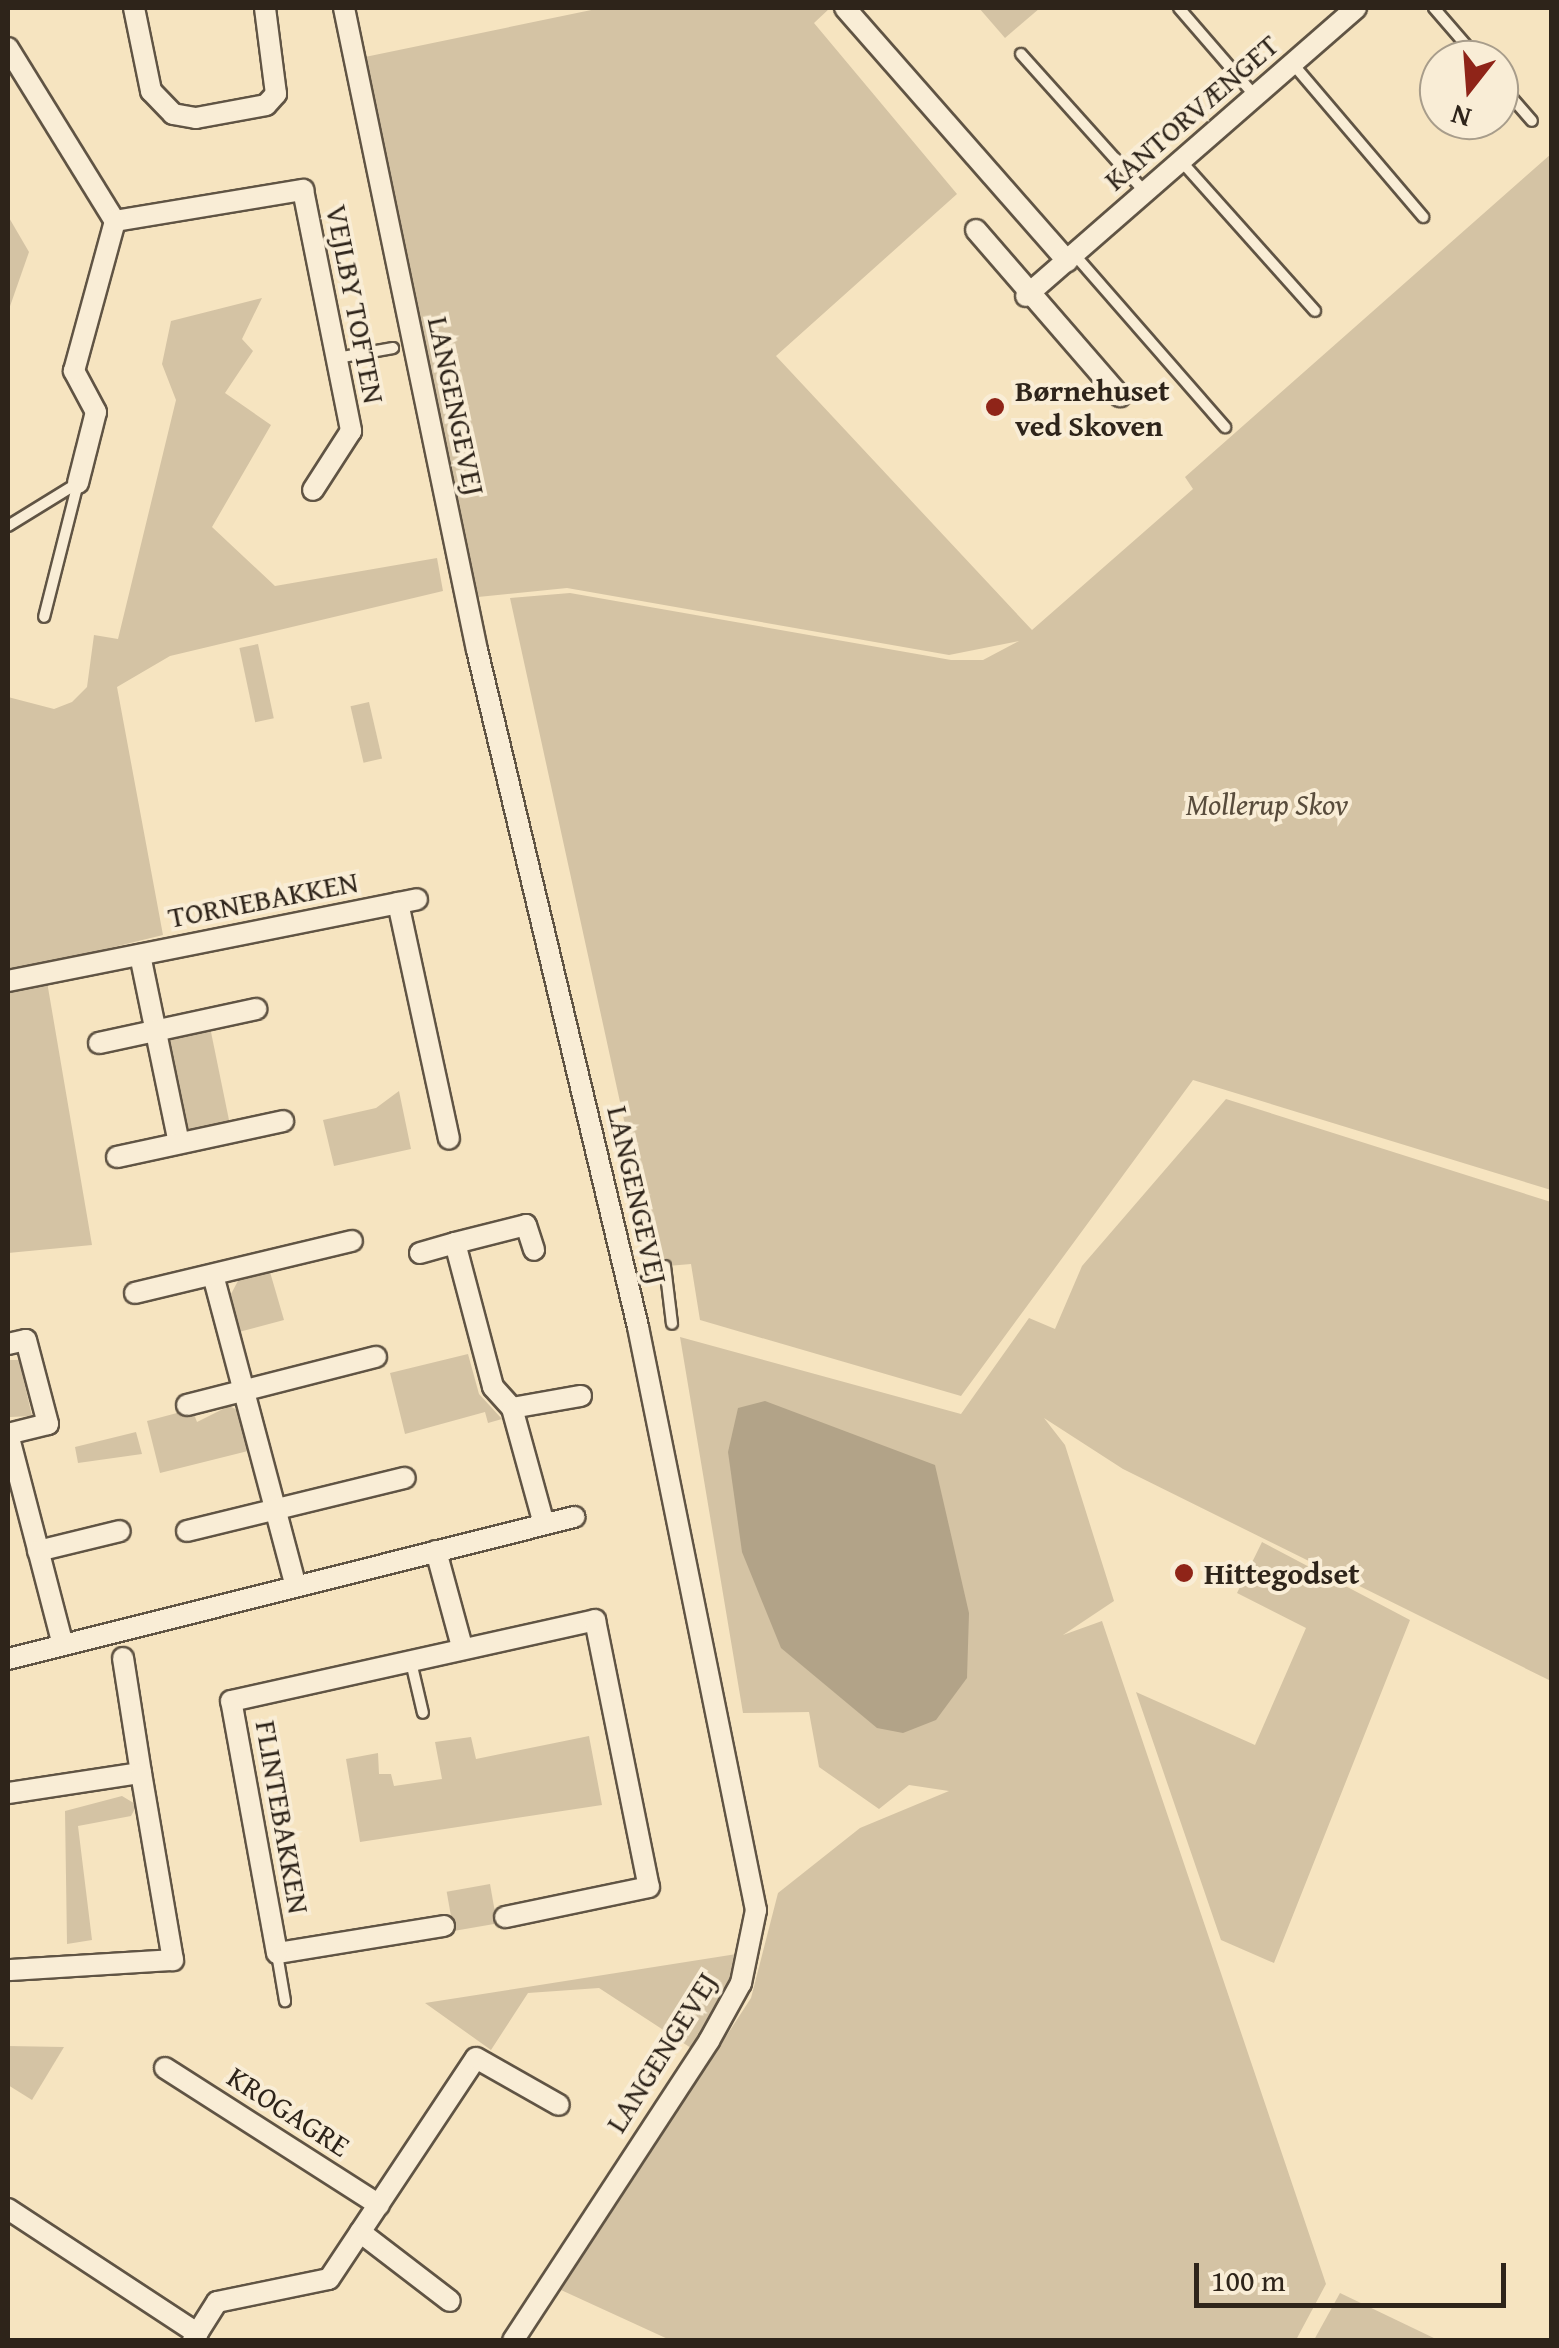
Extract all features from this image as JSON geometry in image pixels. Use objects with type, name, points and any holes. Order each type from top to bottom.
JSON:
[{"type":"street","points":[[134,8],[151,91],[174,114],[196,118],[266,105],[276,94],[265,8]]},
{"type":"street","name":"LANGENGEVEJ","points":[[344,8],[473,631],[638,1327],[756,1910],[741,1983],[709,2042],[513,2340]]},
{"type":"street","points":[[844,8],[1070,257]]},
{"type":"street","name":"KANTORVÆNGET","points":[[1029,294],[1356,8]]},
{"type":"street","points":[[8,48],[115,221],[74,371],[96,412],[78,484]]},
{"type":"street","name":"VEJLBY TOFTEN","points":[[115,221],[302,190],[351,431],[313,490]]},
{"type":"street","points":[[976,230],[1120,396]]},
{"type":"street","name":"TORNEBAKKEN","points":[[8,981],[408,900],[449,1139]]},
{"type":"street","name":"TORNEBAKKEN","points":[[140,956],[180,1144]]},
{"type":"street","points":[[99,1042],[256,1009]]},
{"type":"street","points":[[116,1157],[283,1122]]},
{"type":"street","points":[[420,1253],[526,1225],[534,1250]]},
{"type":"street","points":[[135,1293],[352,1241]]},
{"type":"street","points":[[455,1244],[492,1387],[512,1408],[544,1524]]},
{"type":"street","points":[[213,1276],[296,1586]]},
{"type":"street","points":[[8,1344],[26,1340],[48,1424],[8,1434],[63,1645]]},
{"type":"street","points":[[188,1405],[376,1357]]},
{"type":"street","points":[[512,1408],[580,1396]]},
{"type":"street","points":[[187,1531],[405,1478]]},
{"type":"street","points":[[8,1659],[574,1517]]},
{"type":"street","points":[[38,1551],[120,1531]]},
{"type":"street","points":[[436,1551],[461,1643]]},
{"type":"street","name":"FLINTEBAKKEN","points":[[444,1926],[277,1953],[231,1701],[461,1643],[475,1649],[595,1620],[649,1887],[505,1917]]},
{"type":"street","points":[[8,1970],[173,1960],[123,1658]]},
{"type":"street","points":[[8,1793],[141,1773]]},
{"type":"street","points":[[8,2210],[195,2337],[217,2302],[329,2279],[476,2058],[559,2105]]},
{"type":"street","name":"KROGAGRE","points":[[165,2068],[380,2205]]},
{"type":"street","points":[[360,2232],[450,2300]]},
{"type":"lane","points":[[1179,8],[1255,96]]},
{"type":"lane","points":[[1434,8],[1462,40]]},
{"type":"lane","points":[[1021,54],[1146,192]]},
{"type":"lane","points":[[1292,64],[1422,217]]},
{"type":"lane","points":[[1519,106],[1532,121]]},
{"type":"lane","points":[[1181,160],[1314,311]]},
{"type":"lane","points":[[1070,257],[1224,427]]},
{"type":"lane","points":[[336,358],[393,348]]},
{"type":"lane","points":[[8,526],[78,484]]},
{"type":"lane","points":[[44,617],[78,484]]},
{"type":"lane","points":[[665,1266],[672,1324]]},
{"type":"lane","points":[[410,1656],[423,1714]]},
{"type":"lane","points":[[277,1953],[285,2001]]},
{"type":"green space","name":"Mollerup Skov","points":[[601,8],[830,8],[814,23],[957,194],[776,356],[1032,630],[1193,489],[1185,477],[1551,154],[1551,1190],[1193,1080],[961,1396],[700,1320],[691,1264],[656,1267],[510,598],[570,593],[951,660],[983,660],[1019,641],[949,655],[567,588],[478,597],[365,57]]},
{"type":"green space","points":[[979,8],[1040,8],[1005,38]]},
{"type":"green space","points":[[8,216],[29,252],[8,312]]},
{"type":"green space","points":[[262,298],[242,339],[253,351],[225,393],[271,425],[212,527],[275,586],[437,558],[443,591],[170,656],[117,687],[163,935],[44,964],[92,1245],[8,1253],[8,697],[54,709],[72,702],[87,687],[94,635],[118,639],[176,400],[162,364],[171,321]]},
{"type":"green space","points":[[258,644],[274,718],[255,722],[239,648]]},
{"type":"green space","points":[[369,702],[382,759],[364,763],[350,706]]},
{"type":"green space","points":[[199,1027],[211,1032],[230,1125],[198,1134],[183,1126],[166,1046],[174,1033]]},
{"type":"green space","points":[[399,1091],[411,1149],[334,1166],[323,1120],[376,1108]]},
{"type":"green space","points":[[1226,1099],[1551,1202],[1551,1681],[1123,1469],[1044,1418],[1065,1445],[1114,1601],[1063,1635],[1102,1621],[1326,2284],[1296,2340],[670,2340],[561,2290],[751,1998],[778,1893],[860,1828],[949,1791],[909,1785],[879,1809],[819,1767],[809,1712],[743,1713],[680,1337],[961,1414],[1029,1318],[1055,1329],[1082,1266]]},
{"type":"green space","points":[[270,1272],[284,1320],[239,1332],[231,1294],[239,1279]]},
{"type":"green space","points":[[468,1354],[479,1394],[502,1419],[488,1423],[485,1412],[405,1434],[390,1373]]},
{"type":"green space","points":[[8,1360],[19,1360],[32,1416],[10,1417]]},
{"type":"green space","points":[[229,1406],[242,1412],[252,1450],[160,1473],[147,1421],[192,1409],[197,1422]]},
{"type":"green space","points":[[136,1432],[142,1454],[78,1463],[75,1447]]},
{"type":"green space","points":[[1262,1542],[1410,1620],[1274,1963],[1221,1940],[1136,1692],[1255,1745],[1306,1628],[1237,1593]]},
{"type":"green space","points":[[589,1736],[602,1805],[360,1842],[346,1759],[378,1753],[379,1774],[391,1774],[394,1786],[442,1779],[435,1742],[471,1737],[476,1759]]},
{"type":"green space","points":[[122,1796],[137,1805],[131,1816],[78,1826],[92,1940],[67,1944],[65,1811]]},
{"type":"green space","points":[[490,1884],[497,1923],[454,1931],[447,1892]]},
{"type":"green space","points":[[743,1953],[691,2048],[599,1988],[528,1993],[491,2050],[425,2003]]},
{"type":"green space","points":[[8,2046],[64,2047],[32,2100],[8,2085]]},
{"type":"green space","points":[[1340,2293],[1438,2340],[1314,2340]]},
{"type":"shaded area","points":[[765,1401],[935,1465],[969,1613],[967,1678],[936,1720],[903,1733],[877,1728],[781,1648],[742,1552],[728,1452],[738,1408]]},
{"type":"place","name":"Børnehuset ved Skoven","points":[[995,407]]},
{"type":"place","name":"Hittegodset","points":[[1184,1573]]}]
